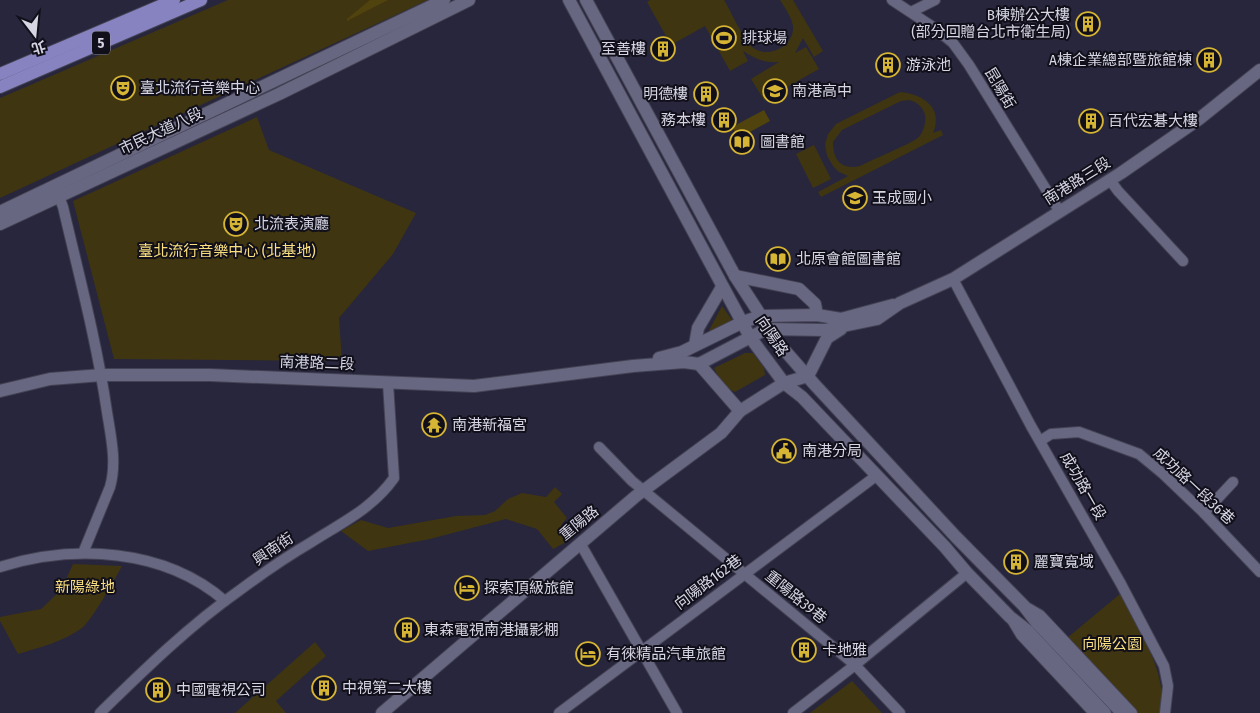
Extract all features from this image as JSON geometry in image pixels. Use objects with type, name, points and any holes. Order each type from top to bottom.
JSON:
[{"type":"main road","name":"5","points":[[0,74],[174,0]]},
{"type":"main road","name":"5","points":[[0,87],[201,0]]},
{"type":"main road","name":"市民大道八段","points":[[0,224],[57,191],[444,0]]},
{"type":"main road","name":"市民大道八段","points":[[0,212],[57,191],[279,94],[469,0]]},
{"type":"main road","name":"向陽路","points":[[569,0],[750,337],[784,383],[802,397],[946,547],[967,573],[1010,617],[1032,627]]},
{"type":"main road","name":"向陽路","points":[[586,0],[735,276],[761,316],[766,329],[956,537],[1024,606],[1032,627]]},
{"type":"main road","name":"南港路三段","points":[[900,303],[953,279],[1110,180],[1199,119],[1260,70]]},
{"type":"main road","points":[[735,276],[799,290],[815,304],[817,315]]},
{"type":"main road","points":[[695,345],[698,328],[722,287]]},
{"type":"main road","points":[[740,411],[699,364],[766,329],[824,330],[844,327],[877,319],[900,303]]},
{"type":"main road","name":"南港路二段","points":[[633,366],[682,352],[742,322],[761,316],[817,315],[841,319],[900,303]]},
{"type":"main road","points":[[808,376],[827,338],[844,327]]},
{"type":"main road","name":"南港路二段","points":[[0,391],[50,379],[102,375],[210,375],[474,386],[633,366],[684,362],[699,364]]},
{"type":"main road","name":"重陽路","points":[[388,711],[644,490],[721,433],[740,411],[784,383],[808,376]]},
{"type":"main road","points":[[1032,627],[1105,713]]},
{"type":"main road","points":[[1032,627],[1122,713]]},
{"type":"street","name":"昆陽街","points":[[892,0],[936,29],[960,52],[1060,212]]},
{"type":"street","points":[[911,12],[934,0]]},
{"type":"street","points":[[1110,180],[1183,261]]},
{"type":"street","points":[[57,191],[98,355],[113,456],[112,478],[83,553]]},
{"type":"street","name":"成功路一段","points":[[953,279],[1040,442],[1121,584],[1164,666],[1168,686],[1165,713]]},
{"type":"street","name":"興南街","points":[[100,713],[158,658],[225,601],[296,551],[375,501],[385,490],[394,478],[388,383]]},
{"type":"street","name":"成功路一段36巷","points":[[1040,442],[1051,434],[1079,432],[1139,454],[1204,513],[1260,572]]},
{"type":"street","name":"重陽路39巷","points":[[599,447],[632,481],[855,665],[900,713]]},
{"type":"street","name":"向陽路162巷","points":[[559,713],[876,476]]},
{"type":"street","points":[[1204,513],[1232,482]]},
{"type":"street","points":[[580,544],[677,713]]},
{"type":"street","points":[[0,567],[32,559],[83,553],[132,558],[179,572],[205,585],[225,601]]},
{"type":"street","points":[[793,713],[967,573]]},
{"type":"street","points":[[1024,606],[1040,615],[1132,713]]},
{"type":"street","points":[[1010,617],[1021,636],[1094,713]]},
{"type":"green space","points":[[228,0],[428,0],[0,198],[0,98]]},
{"type":"green space","points":[[650,0],[724,0],[751,46],[767,52],[780,49],[792,34],[792,21],[780,0],[793,0],[823,51],[814,57],[803,38],[795,53],[806,47],[819,69],[764,100],[751,79],[779,62],[760,60],[743,51],[748,61],[730,71],[705,26],[671,45],[647,2]]},
{"type":"green space","points":[[900,92],[916,96],[929,104],[936,116],[933,133],[941,130],[943,135],[821,197],[818,192],[848,176],[839,172],[827,156],[825,144],[828,134],[836,124]],"holes":[[[909,100],[921,107],[925,115],[924,126],[919,137],[860,166],[853,167],[839,162],[833,148],[833,142],[842,130],[901,101]]]},
{"type":"green space","name":"臺北流行音樂中心 (北基地)","points":[[257,117],[269,150],[416,213],[393,254],[339,318],[342,361],[114,359],[73,201]]},
{"type":"green space","points":[[814,145],[831,179],[813,188],[796,154]]},
{"type":"green space","points":[[722,306],[732,320],[706,336]]},
{"type":"green space","points":[[745,353],[753,353],[764,368],[765,375],[735,392],[724,387],[714,368]]},
{"type":"green space","points":[[555,487],[562,494],[554,502],[567,518],[561,525],[570,532],[570,540],[553,549],[537,529],[506,519],[430,539],[368,551],[341,531],[361,520],[388,528],[456,516],[485,515],[495,511],[508,499],[522,493],[546,497]]},
{"type":"green space","name":"新陽綠地","points":[[73,564],[122,566],[97,608],[82,628],[59,641],[18,654],[0,621],[0,617],[41,609],[61,590]]},
{"type":"green space","name":"向陽公園","points":[[1120,594],[1143,636],[1156,666],[1162,697],[1161,713],[1134,713],[1067,638]]},
{"type":"green space","points":[[315,642],[326,656],[276,701],[286,713],[235,713]]},
{"type":"green space","points":[[852,681],[882,713],[810,713]]},
{"type":"shaded area","points":[[370,0],[388,0],[347,21],[347,19]]},
{"type":"shaded area","points":[[764,110],[770,121],[739,138],[732,127]]},
{"type":"place","name":"B棟辦公大樓 (部分回贈台北市衛生局)","points":[[1088,24]]},
{"type":"place","name":"排球場","points":[[724,38]]},
{"type":"place","name":"至善樓","points":[[663,49]]},
{"type":"place","name":"A棟企業總部暨旅館棟","points":[[1209,60]]},
{"type":"place","name":"游泳池","points":[[888,65]]},
{"type":"place","name":"臺北流行音樂中心","points":[[123,88]]},
{"type":"place","name":"南港高中","points":[[775,91]]},
{"type":"place","name":"明德樓","points":[[706,94]]},
{"type":"place","name":"務本樓","points":[[724,120]]},
{"type":"place","name":"百代宏碁大樓","points":[[1091,121]]},
{"type":"place","name":"圖書館","points":[[742,142]]},
{"type":"place","name":"玉成國小","points":[[855,198]]},
{"type":"place","name":"北流表演廳","points":[[236,224]]},
{"type":"place","name":"北原會館圖書館","points":[[778,259]]},
{"type":"place","name":"南港新福宮","points":[[434,425]]},
{"type":"place","name":"南港分局","points":[[784,451]]},
{"type":"place","name":"麗寶寬域","points":[[1016,562]]},
{"type":"place","name":"探索頂級旅館","points":[[467,588]]},
{"type":"place","name":"東森電視南港攝影棚","points":[[407,630]]},
{"type":"place","name":"卡地雅","points":[[804,650]]},
{"type":"place","name":"有徠精品汽車旅館","points":[[588,654]]},
{"type":"place","name":"中視第二大樓","points":[[324,688]]},
{"type":"place","name":"中國電視公司","points":[[158,690]]}]
